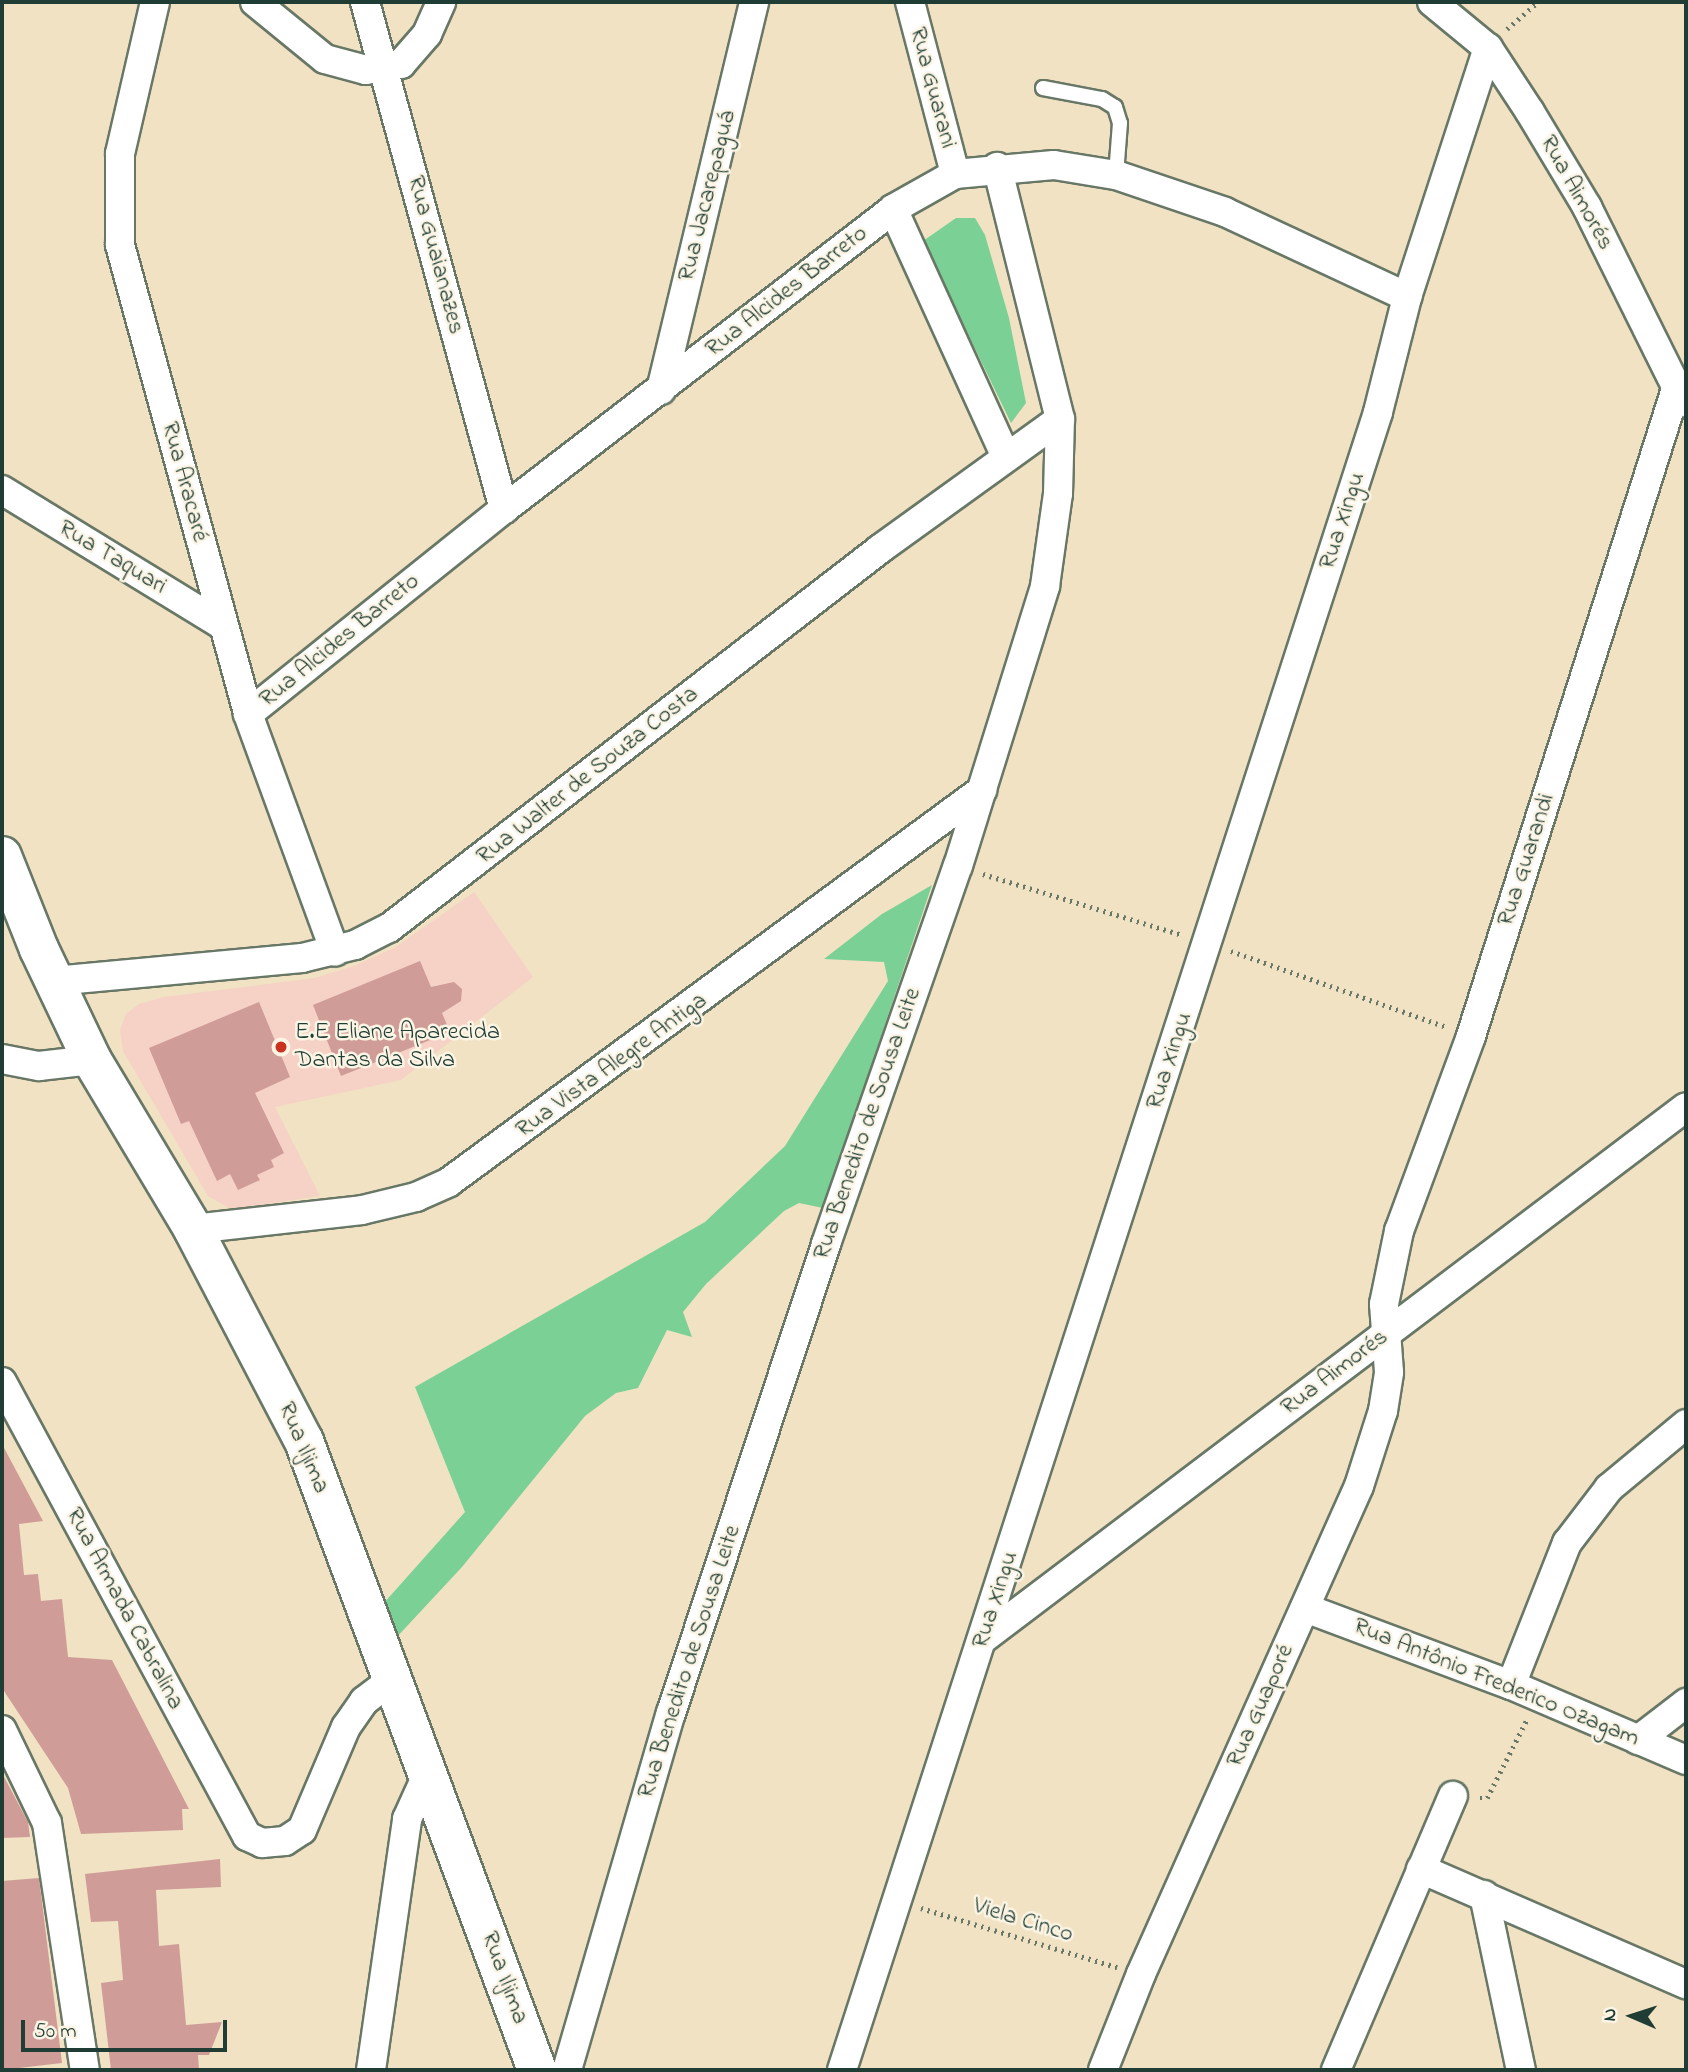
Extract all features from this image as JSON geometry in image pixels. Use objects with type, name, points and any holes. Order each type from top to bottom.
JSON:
[{"type":"main road","name":"Rua Iljima","points":[[2,856],[54,981],[92,1060],[193,1229],[304,1441],[537,2070]]},
{"type":"street","name":"Rua Aracaré","points":[[155,2],[120,154],[120,245],[248,714],[335,951]]},
{"type":"street","points":[[255,2],[325,60],[385,69],[401,64],[414,52],[441,2]]},
{"type":"street","name":"Rua Guaianazes","points":[[365,2],[504,509]]},
{"type":"street","name":"Rua Jacarepaguá","points":[[661,390],[754,2]]},
{"type":"street","name":"Rua Guarani","points":[[909,2],[956,174]]},
{"type":"street","name":"Rua Aimorés","points":[[1432,2],[1488,48],[1587,207],[1683,391]]},
{"type":"street","name":"Rua Xingu","points":[[842,2070],[984,1638],[1374,425],[1407,297],[1488,48]]},
{"type":"street","name":"Rua Alcides Barreto","points":[[248,714],[504,509],[893,209],[956,174],[997,167],[1054,164],[1116,174],[1224,212],[1407,297]]},
{"type":"street","name":"Rua Benedito de Sousa Leite","points":[[568,2070],[675,1700],[982,790],[1045,586],[1058,494],[1060,419],[997,167]]},
{"type":"street","points":[[893,209],[1005,455]]},
{"type":"street","name":"Rua Guarandi","points":[[1387,1334],[1384,1304],[1399,1231],[1471,1036],[1683,391]]},
{"type":"street","name":"Rua Walter de Souza Costa","points":[[54,981],[214,969],[335,951],[389,928],[1005,455],[1060,419]]},
{"type":"street","name":"Rua Taquari","points":[[2,490],[222,625]]},
{"type":"street","name":"Rua Vista Alegre Antiga","points":[[193,1229],[362,1210],[416,1197],[449,1182],[651,1038],[982,790]]},
{"type":"street","points":[[2,1059],[39,1066],[92,1060]]},
{"type":"street","name":"Rua Aimorés","points":[[984,1638],[1686,1107]]},
{"type":"street","name":"Rua Guaporé","points":[[1103,2070],[1141,1975],[1359,1486],[1384,1411],[1389,1371],[1387,1334]]},
{"type":"street","name":"Rua Armada Cabralina","points":[[2,1382],[247,1836],[262,1843],[285,1841],[302,1829],[346,1727],[364,1701],[391,1681]]},
{"type":"street","points":[[1511,1685],[1567,1543],[1609,1488],[1686,1424]]},
{"type":"street","name":"Rua Antônio Frederico Ozagam","points":[[1305,1608],[1511,1685],[1537,1699],[1686,1760]]},
{"type":"street","points":[[1638,1740],[1686,1703]]},
{"type":"street","points":[[2,1730],[47,1823],[85,2070]]},
{"type":"street","points":[[371,2070],[407,1819],[428,1775]]},
{"type":"street","points":[[1336,2070],[1453,1796]]},
{"type":"street","points":[[1421,1869],[1686,1984]]},
{"type":"street","points":[[1484,1895],[1521,2070]]},
{"type":"lane","points":[[1043,88],[1102,99],[1115,107],[1120,122],[1116,174]]},
{"type":"path","points":[[1488,48],[1538,2]]},
{"type":"path","points":[[1487,1798],[1537,1699]]},
{"type":"path","name":"Viela Cinco","points":[[896,1900],[1141,1975]]},
{"type":"shaded area","name":"E.E Eliane Aparecida Dantas da Silva","points":[[474,892],[533,977],[401,1080],[275,1107],[320,1196],[231,1209],[208,1196],[123,1051],[120,1030],[126,1014],[139,1004],[164,997],[315,978],[354,966],[394,948]]},
{"type":"green space","points":[[956,218],[975,218],[985,235],[1009,318],[1026,403],[1011,423],[923,241]]},
{"type":"green space","points":[[932,885],[823,1208],[799,1203],[784,1211],[706,1284],[683,1312],[692,1337],[667,1330],[638,1388],[616,1393],[585,1416],[462,1567],[395,1639],[383,1604],[465,1512],[415,1387],[705,1222],[785,1146],[888,981],[884,962],[824,959],[882,914]]},
{"type":"building","points":[[420,961],[431,987],[454,982],[462,989],[461,1001],[442,1013],[450,1032],[341,1076],[313,1005]]},
{"type":"building","points":[[259,1002],[290,1077],[255,1093],[284,1153],[271,1160],[274,1167],[257,1175],[260,1180],[238,1190],[230,1174],[217,1181],[189,1121],[181,1124],[149,1048]]},
{"type":"building","points":[[2,1444],[43,1521],[19,1524],[24,1575],[38,1574],[41,1601],[62,1599],[68,1657],[112,1660],[189,1809],[182,1809],[183,1830],[81,1834],[68,1788],[2,1688]]},
{"type":"building","points":[[2,1773],[28,1822],[30,1837],[2,1838]]},
{"type":"building","points":[[220,1859],[221,1887],[156,1890],[159,1946],[179,1944],[186,2025],[222,2022],[209,2055],[198,2055],[199,2070],[111,2070],[101,1983],[123,1980],[118,1921],[91,1922],[85,1874]]},
{"type":"building","points":[[39,1878],[62,2063],[2,2070],[2,1881]]},
{"type":"place","name":"E.E Eliane Aparecida Dantas da Silva","points":[[281,1047]]}]
